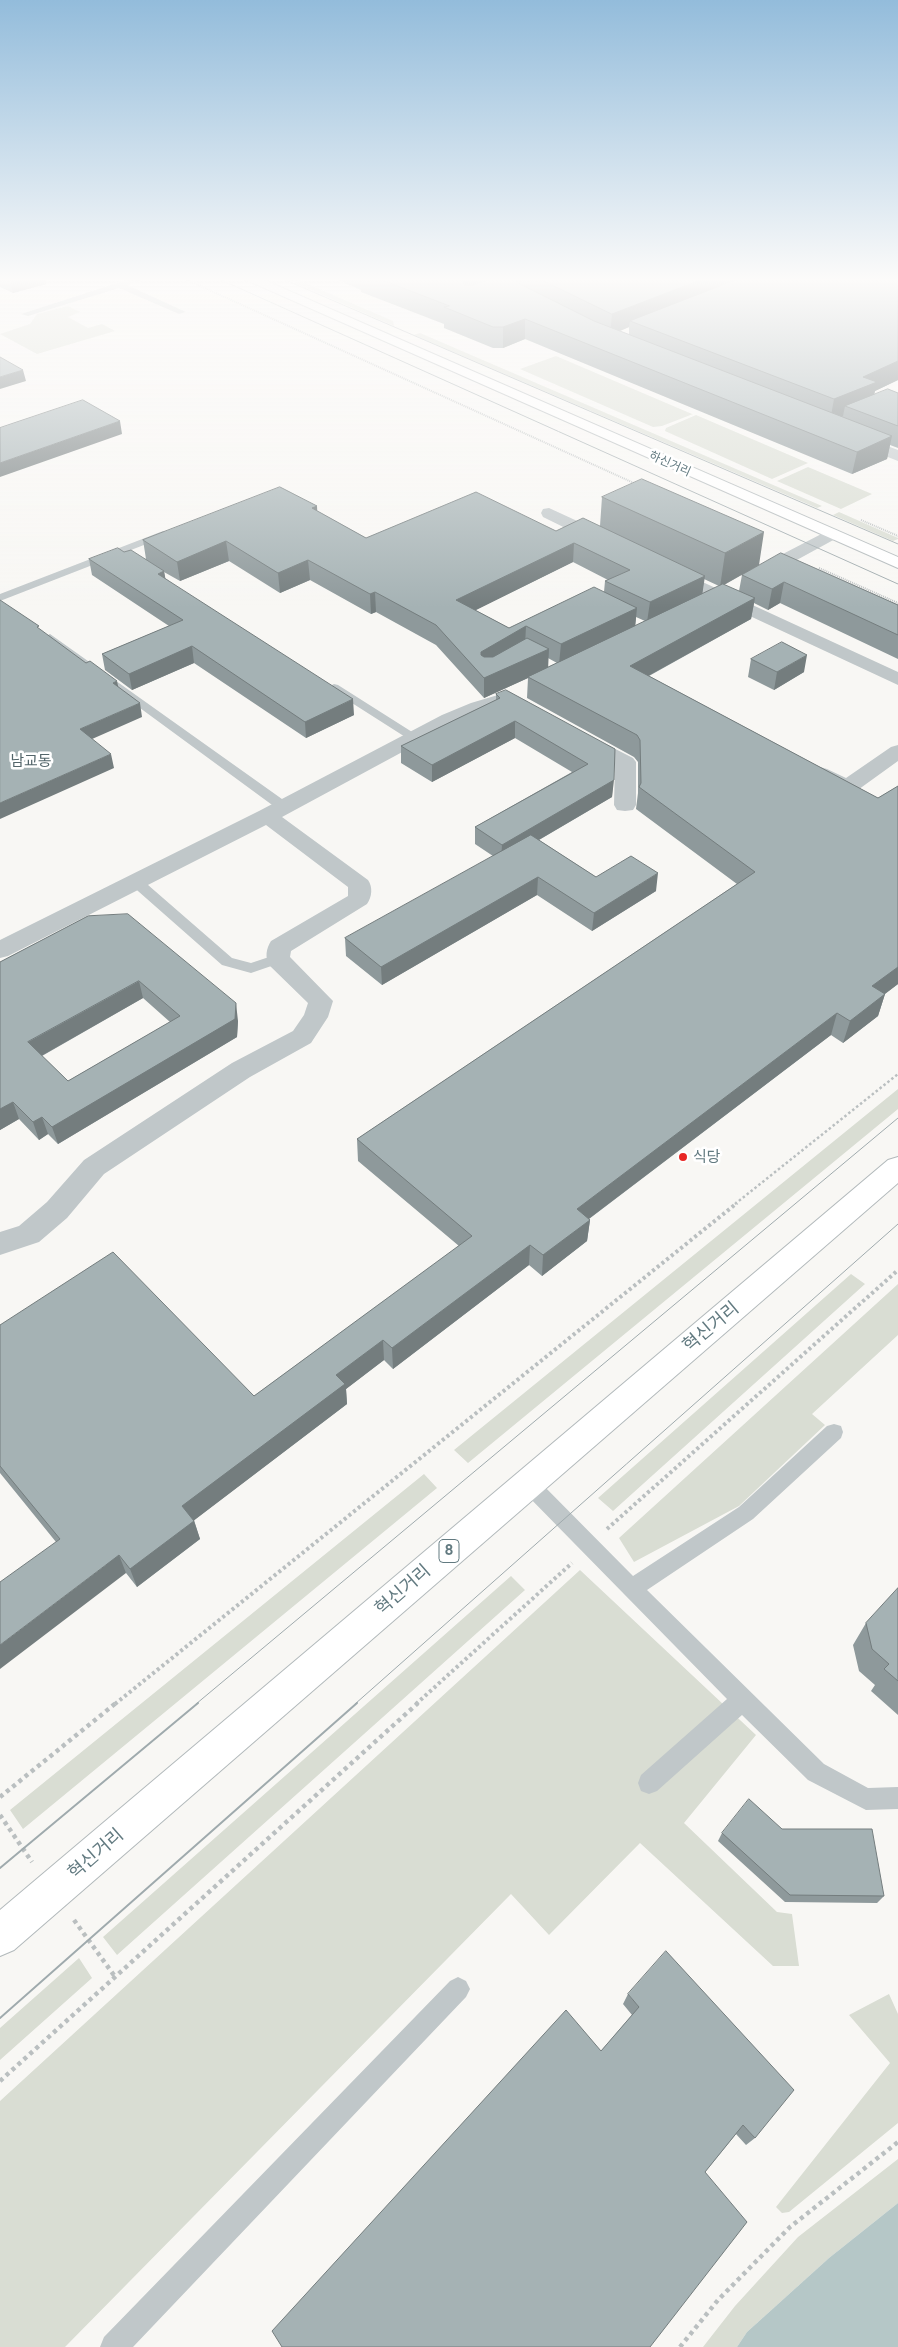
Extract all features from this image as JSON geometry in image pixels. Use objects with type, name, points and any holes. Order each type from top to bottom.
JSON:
[{"type":"main road","name":"하신거리","points":[[500,389],[898,563]]},
{"type":"main road","name":"혁신거리","points":[[2,1928],[898,1167]]},
{"type":"street","points":[[843,434],[898,456]]},
{"type":"street","points":[[549,513],[621,548]]},
{"type":"street","points":[[725,592],[831,534]]},
{"type":"street","points":[[657,565],[725,592],[898,679]]},
{"type":"street","points":[[0,950],[275,811],[456,716],[508,698],[532,687]]},
{"type":"street","points":[[508,698],[542,716]]},
{"type":"street","points":[[567,730],[626,762],[625,805]]},
{"type":"street","points":[[804,764],[847,787],[898,751]]},
{"type":"street","points":[[0,1244],[29,1234],[57,1210],[94,1167],[241,1070],[302,1037],[316,1017],[321,1001],[278,959],[279,947],[359,898],[360,885],[275,811]]},
{"type":"lane","points":[[0,598],[175,530]]},
{"type":"lane","points":[[120,550],[137,561]]},
{"type":"lane","points":[[38,628],[275,811]]},
{"type":"lane","points":[[320,679],[414,738]]},
{"type":"lane","points":[[135,881],[227,962],[252,968],[278,959]]},
{"type":"lane","points":[[632,1588],[746,1513],[834,1432]]},
{"type":"lane","points":[[528,1483],[742,1700],[816,1772],[866,1799],[898,1798]]},
{"type":"lane","points":[[649,1783],[742,1700]]},
{"type":"lane","points":[[114,2347],[458,1989]]},
{"type":"path","points":[[427,389],[642,486]]},
{"type":"path","points":[[791,555],[898,603]]},
{"type":"path","points":[[0,1797],[436,1443],[898,1074]]},
{"type":"path","points":[[0,2081],[543,1591],[590,1545],[898,1270]]},
{"type":"path","points":[[680,2347],[718,2300],[790,2227],[898,2142]]},
{"type":"shaded area","points":[[539,389],[549,389],[822,506],[817,508]]},
{"type":"shaded area","points":[[565,389],[632,389],[693,414],[662,426],[653,427]]},
{"type":"shaded area","points":[[696,415],[808,463],[772,479],[665,431],[666,428]]},
{"type":"shaded area","points":[[808,467],[872,494],[841,509],[777,481]]},
{"type":"shaded area","points":[[839,512],[898,539],[893,541],[833,515]]},
{"type":"shaded area","points":[[898,1089],[898,1109],[468,1463],[454,1450]]},
{"type":"shaded area","points":[[851,1274],[865,1284],[613,1511],[598,1498]]},
{"type":"shaded area","points":[[898,1284],[898,1335],[812,1414],[825,1425],[739,1506],[634,1562],[619,1538]]},
{"type":"shaded area","points":[[424,1474],[437,1488],[23,1829],[10,1810]]},
{"type":"shaded area","points":[[580,1570],[756,1735],[684,1823],[777,1912],[792,1914],[799,1966],[773,1966],[640,1843],[549,1935],[511,1894],[65,2347],[0,2347],[0,2101]]},
{"type":"shaded area","points":[[511,1576],[525,1590],[117,1955],[103,1937]]},
{"type":"shaded area","points":[[79,1958],[92,1978],[0,2060],[0,2028]]},
{"type":"shaded area","points":[[889,1994],[898,2014],[898,2123],[789,2212],[782,2213],[776,2207],[890,2063],[849,2015]]},
{"type":"shaded area","points":[[898,2159],[898,2203],[829,2258],[747,2332],[737,2347],[703,2347],[735,2306],[798,2237]]},
{"type":"shaded area","points":[[898,2203],[898,2347],[737,2347],[747,2332],[829,2258]]},
{"type":"building","points":[[699,389],[769,389],[892,436],[857,452]]},
{"type":"building","points":[[807,389],[860,389],[834,399]]},
{"type":"building","points":[[888,389],[898,393],[898,426],[845,406]]},
{"type":"building","points":[[83,400],[120,421],[0,463],[0,428]]},
{"type":"building","points":[[642,479],[764,532],[725,553],[602,497]]},
{"type":"building","points":[[280,487],[317,506],[312,508],[366,538],[476,492],[556,531],[583,518],[705,576],[650,602],[605,581],[630,570],[574,543],[456,600],[509,628],[594,587],[637,608],[561,644],[526,626],[481,652],[481,655],[493,657],[527,638],[549,649],[484,678],[436,625],[375,592],[370,594],[308,560],[278,573],[226,541],[177,562],[143,540]]},
{"type":"building","points":[[118,548],[124,552],[131,550],[164,571],[158,574],[353,699],[305,722],[192,646],[129,674],[102,654],[183,620],[89,559]]},
{"type":"building","points":[[781,553],[898,605],[898,635],[784,582],[772,589],[742,575]]},
{"type":"building","points":[[723,584],[755,598],[630,666],[878,798],[898,786],[898,967],[872,986],[885,994],[850,1021],[837,1013],[577,1209],[590,1220],[543,1255],[530,1245],[392,1348],[383,1340],[336,1375],[345,1384],[182,1506],[194,1521],[130,1569],[119,1555],[0,1645],[0,1582],[60,1539],[0,1466],[0,1325],[113,1252],[254,1396],[472,1236],[357,1139],[755,872],[639,787],[641,783],[640,740],[637,735],[528,677]]},
{"type":"building","points":[[0,600],[39,626],[37,627],[86,663],[90,661],[117,681],[113,683],[140,703],[80,729],[111,754],[0,803]]},
{"type":"building","points":[[782,642],[807,655],[777,672],[751,659]]},
{"type":"building","points":[[506,690],[615,749],[614,780],[502,845],[475,827],[588,764],[515,721],[432,765],[401,746],[500,698],[496,694]]},
{"type":"building","points":[[531,835],[596,877],[631,856],[658,873],[594,913],[538,877],[381,967],[345,938]]},
{"type":"building","points":[[128,914],[236,1003],[235,1019],[52,1127],[42,1117],[33,1122],[13,1102],[0,1109],[0,962],[88,916]],"holes":[[[139,981],[180,1016],[68,1081],[28,1042]]]},
{"type":"building","points":[[898,1588],[898,1681],[884,1669],[889,1664],[872,1649],[866,1623]]},
{"type":"building","points":[[749,1799],[782,1829],[872,1829],[884,1896],[790,1895],[722,1833]]},
{"type":"building","points":[[666,1951],[794,2090],[755,2138],[743,2125],[705,2172],[747,2222],[650,2347],[282,2347],[272,2331],[566,2010],[601,2051],[639,2007],[628,1994]]},
{"type":"tram line","points":[[463,389],[898,584]]},
{"type":"tram line","points":[[537,389],[898,544]]},
{"type":"tram line","points":[[196,1704],[898,1118]]},
{"type":"tram line","points":[[355,1704],[898,1224]]},
{"type":"tram line","points":[[0,1868],[198,1703]]},
{"type":"tram line","points":[[0,2018],[357,1703]]},
{"type":"place","name":"식당","points":[[683,1157]]},
{"type":"district","name":"남교동","points":[[31,761]]}]
